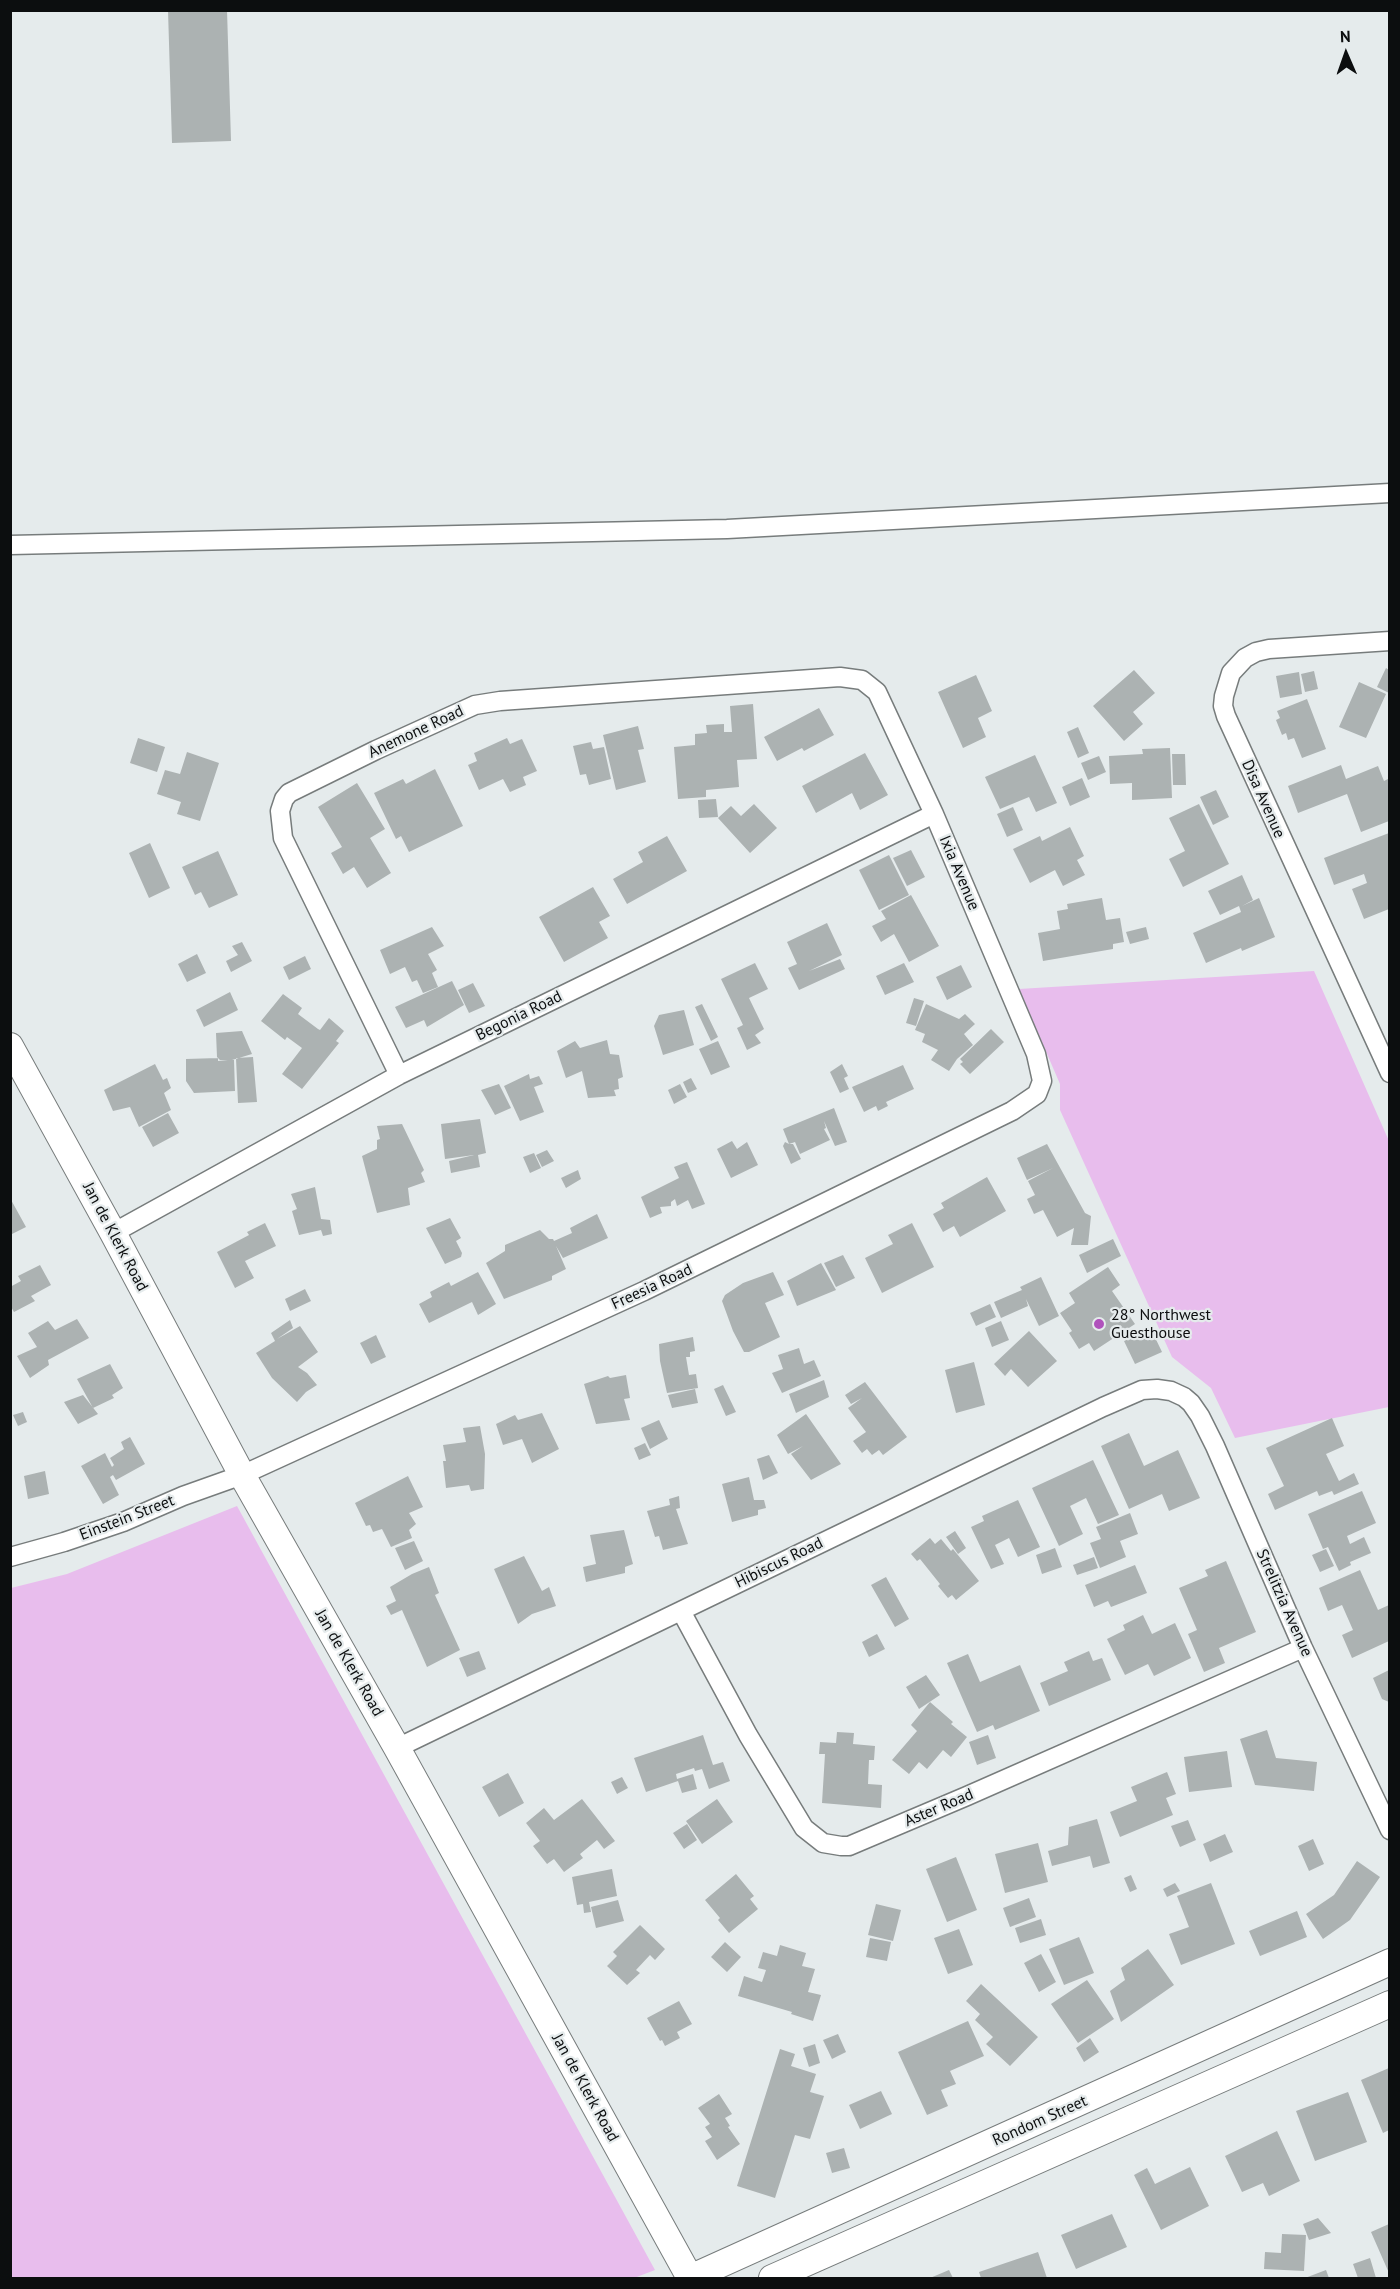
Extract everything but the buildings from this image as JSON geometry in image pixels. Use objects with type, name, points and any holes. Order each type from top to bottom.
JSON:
[{"type":"street","points":[[10,545],[727,529],[1389,494]]},
{"type":"street","name":"Disa Avenue","points":[[1389,641],[1256,651],[1245,658],[1231,673],[1223,705],[1240,748],[1389,1073]]},
{"type":"street","name":"Anemone Road","points":[[399,1075],[283,838],[280,811],[289,793],[475,705],[512,700],[840,677],[862,680]]},
{"type":"street","name":"Ixia Avenue","points":[[862,680],[877,692],[934,814],[1036,1054],[1042,1075]]},
{"type":"street","name":"Begonia Road","points":[[113,1233],[399,1075],[934,814]]},
{"type":"street","name":"Jan de Klerk Road","points":[[10,1046],[242,1475],[397,1748],[690,2278]]},
{"type":"street","name":"Freesia Road","points":[[242,1475],[633,1296],[1012,1111],[1037,1094],[1041,1087],[1042,1075]]},
{"type":"street","name":"Hibiscus Road","points":[[397,1748],[1103,1407],[1142,1390],[1164,1390]]},
{"type":"street","name":"Strelitzia Avenue","points":[[1164,1390],[1184,1397],[1200,1416],[1303,1648],[1389,1830]]},
{"type":"street","name":"Einstein Street","points":[[10,1557],[123,1522],[183,1496],[242,1475]]},
{"type":"street","name":"Aster Road","points":[[681,1611],[748,1735],[804,1828],[823,1843],[841,1846],[849,1846],[967,1796],[1303,1648]]},
{"type":"street","name":"Rondom Street","points":[[690,2278],[1389,1962]]},
{"type":"street","points":[[772,2278],[1389,2004]]},
{"type":"shaded area","points":[[1314,971],[1389,1141],[1389,1407],[1235,1438],[1211,1388],[1172,1357],[1060,1110],[1060,1084],[1019,989]]},
{"type":"shaded area","points":[[237,1506],[655,2270],[634,2278],[11,2278],[11,1588],[67,1574]]},
{"type":"place","name":"28° Northwest Guesthouse","points":[[1099,1324]]}]
